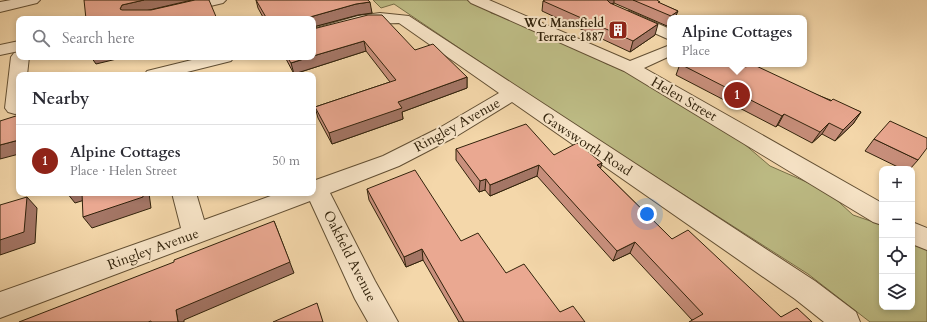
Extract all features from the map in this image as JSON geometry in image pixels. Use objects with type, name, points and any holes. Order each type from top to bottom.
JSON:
[{"type":"street","points":[[148,16],[218,0]]},
{"type":"street","name":"Helen Street","points":[[476,0],[630,67],[879,213]]},
{"type":"street","points":[[0,7],[25,1],[21,16]]},
{"type":"street","points":[[614,9],[667,34]]},
{"type":"street","name":"Gawsworth Road","points":[[316,33],[376,17],[389,16],[403,19],[512,94],[806,290],[846,322]]},
{"type":"street","points":[[0,50],[16,47]]},
{"type":"street","points":[[630,67],[667,51]]},
{"type":"street","points":[[17,72],[19,60]]},
{"type":"street","points":[[191,71],[218,60]]},
{"type":"street","points":[[11,109],[16,80]]},
{"type":"street","name":"Ringley Avenue","points":[[316,189],[391,160],[448,132],[512,94]]},
{"type":"street","points":[[185,196],[195,233]]},
{"type":"street","name":"Ringley Avenue","points":[[0,305],[298,196]]},
{"type":"street","name":"Oakfield Avenue","points":[[315,196],[365,290],[384,322]]},
{"type":"street","points":[[915,234],[927,240]]},
{"type":"shaded area","points":[[373,0],[471,0],[479,2],[491,13],[519,21],[582,50],[607,64],[628,71],[729,131],[770,166],[827,191],[853,215],[879,224],[879,310],[915,310],[915,241],[927,247],[927,322],[870,322],[808,274],[551,110],[394,4],[381,8]]},
{"type":"building","points":[[84,0],[144,0],[122,5],[120,9],[151,10],[195,0],[209,0],[216,16],[86,16]]},
{"type":"building","points":[[256,0],[368,0],[370,2],[356,4],[314,16],[265,16]]},
{"type":"building","points":[[607,0],[610,3],[658,24],[633,41],[543,1]]},
{"type":"building","points":[[633,0],[657,0],[660,2],[658,2],[678,11],[672,15],[669,15]]},
{"type":"building","points":[[368,15],[382,15],[415,50],[433,44],[467,77],[398,102],[402,108],[329,133],[316,107],[396,80],[364,41],[316,55],[316,28]]},
{"type":"building","points":[[289,60],[300,60],[291,63]]},
{"type":"building","points":[[686,67],[758,67],[831,101],[833,99],[861,112],[843,130],[829,123],[820,132],[784,114],[782,116]]},
{"type":"building","points":[[16,116],[16,141],[0,145],[0,121]]},
{"type":"building","points":[[890,121],[927,138],[927,148],[918,160],[874,139]]},
{"type":"building","points":[[526,124],[554,155],[577,143],[602,163],[597,165],[672,239],[688,230],[781,317],[797,308],[812,322],[689,322],[703,314],[635,242],[617,251],[539,165],[490,185],[486,179],[480,181],[456,149]]},
{"type":"building","points":[[415,170],[461,241],[478,233],[506,273],[524,264],[560,312],[573,306],[585,322],[464,322],[422,249],[404,257],[367,189]]},
{"type":"building","points":[[82,196],[143,196],[143,197],[83,217]]},
{"type":"building","points":[[27,197],[24,232],[0,240],[0,205]]},
{"type":"building","points":[[274,221],[290,262],[176,310],[178,322],[19,322],[174,262],[174,260]]},
{"type":"building","points":[[317,303],[323,322],[273,322]]},
{"type":"place","name":"WC Mansfield Terrace 1887","points":[[618,30]]},
{"type":"place","name":"Alpine Cottages","points":[[737,95]]}]
